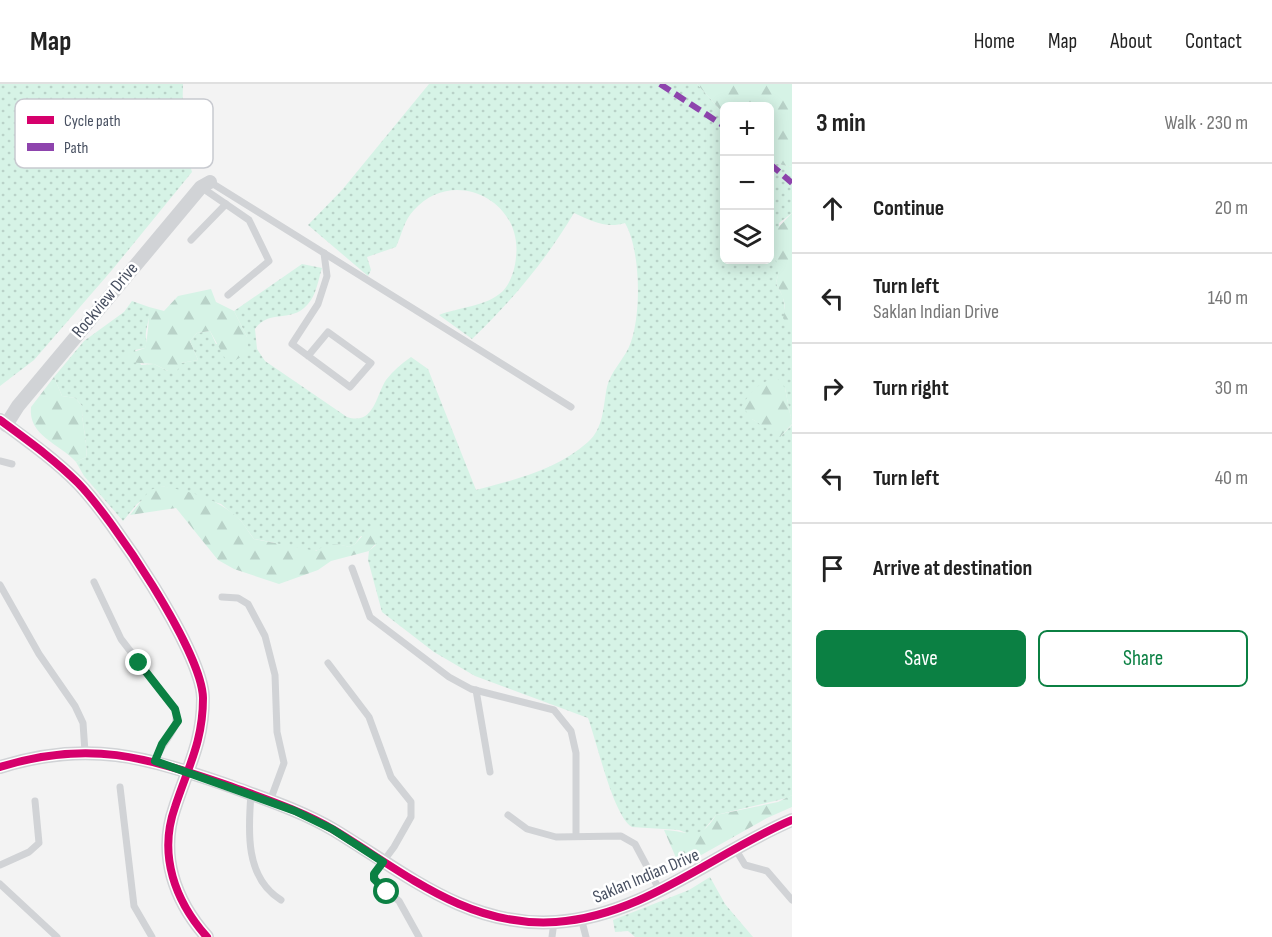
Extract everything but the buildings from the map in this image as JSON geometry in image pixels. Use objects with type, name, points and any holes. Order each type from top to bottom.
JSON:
[{"type":"street","name":"Rockview Drive","points":[[3,422],[205,184]]},
{"type":"street","points":[[3,422],[54,460],[79,485],[130,550],[188,648],[199,674],[203,696],[198,748],[173,810],[168,867],[177,895],[207,937]]},
{"type":"street","name":"Saklan Indian Drive","points":[[1,765],[33,758],[85,752],[116,753],[155,761],[270,801],[332,829],[447,901],[473,911],[518,921],[554,922],[581,918],[630,903],[792,820]]},
{"type":"lane","points":[[205,184],[225,204],[249,220],[268,261],[228,295]]},
{"type":"lane","points":[[205,184],[324,253],[571,407]]},
{"type":"lane","points":[[191,240],[225,204]]},
{"type":"lane","points":[[308,356],[328,332],[371,363],[350,387],[308,356],[292,344],[318,304],[327,276],[324,253]]},
{"type":"lane","points":[[0,461],[12,464]]},
{"type":"lane","points":[[352,568],[370,617],[449,677],[476,690],[554,710],[571,731],[576,753],[576,836]]},
{"type":"lane","points":[[94,582],[122,639],[175,709],[177,726],[162,744],[155,761]]},
{"type":"lane","points":[[0,585],[39,654],[75,706],[83,723],[85,752]]},
{"type":"lane","points":[[222,597],[238,598],[248,604],[265,636],[275,675],[278,732],[284,762],[270,801]]},
{"type":"lane","points":[[328,663],[369,717],[391,777],[411,802],[411,817],[374,874],[374,879],[399,901],[419,937]]},
{"type":"lane","points":[[476,690],[490,772]]},
{"type":"lane","points":[[120,787],[134,906],[152,937]]},
{"type":"lane","points":[[251,794],[249,832],[255,868],[263,886],[281,900]]},
{"type":"lane","points":[[0,865],[29,852],[39,843],[35,801]]},
{"type":"lane","points":[[508,815],[538,833],[556,837],[621,836],[635,844],[659,889]]},
{"type":"lane","points":[[736,850],[745,865],[767,871],[792,900]]},
{"type":"lane","points":[[0,884],[57,937]]},
{"type":"lane","points":[[581,918],[586,937]]},
{"type":"lane","points":[[552,937],[554,922]]},
{"type":"green space","points":[[0,84],[183,84],[183,99],[15,99],[15,168],[191,168],[192,172],[112,270],[34,360],[0,386]]},
{"type":"green space","points":[[429,84],[697,84],[720,110],[720,264],[774,264],[774,163],[792,167],[792,213],[779,223],[776,283],[783,297],[787,324],[792,324],[792,424],[785,388],[752,419],[781,436],[792,425],[792,795],[716,815],[702,832],[691,835],[679,830],[632,827],[618,809],[588,718],[475,676],[434,652],[382,612],[368,560],[369,551],[376,545],[361,536],[355,544],[349,547],[334,545],[310,552],[254,539],[241,521],[221,504],[162,486],[137,504],[123,521],[84,476],[76,462],[86,457],[87,453],[82,406],[75,398],[62,396],[54,377],[84,341],[124,312],[132,301],[149,307],[146,346],[135,350],[141,365],[154,364],[168,371],[181,363],[198,360],[190,341],[197,333],[210,331],[216,344],[247,337],[234,311],[302,264],[322,268],[311,300],[297,312],[261,323],[255,329],[257,349],[265,361],[347,417],[356,419],[369,413],[386,380],[411,357],[428,369],[476,490],[521,478],[550,466],[588,442],[597,430],[607,387],[629,347],[636,319],[637,266],[625,223],[605,225],[574,213],[527,280],[472,339],[439,315],[489,300],[503,291],[508,284],[516,257],[515,237],[508,219],[497,205],[482,196],[465,191],[447,191],[430,197],[411,214],[396,247],[367,257],[371,270],[368,276],[308,225],[342,190]]},
{"type":"green space","points":[[697,84],[792,84],[792,167],[774,163],[774,102],[720,102],[720,110]]},
{"type":"green space","points":[[792,213],[792,324],[787,325],[783,318],[784,300],[776,283],[778,269],[774,254],[774,232]]},
{"type":"green space","points":[[211,289],[216,302],[234,311],[247,337],[248,348],[243,356],[232,362],[226,360],[210,331],[197,333],[190,341],[198,360],[181,363],[177,371],[168,371],[154,364],[126,362],[125,355],[145,348],[149,307],[164,311],[178,296]]},
{"type":"green space","points":[[54,377],[62,396],[75,398],[82,406],[87,453],[86,457],[76,462],[39,432],[31,417],[31,407]]},
{"type":"green space","points":[[777,378],[785,388],[792,424],[780,437],[752,419],[742,406],[756,388]]},
{"type":"green space","points":[[162,486],[194,494],[223,506],[240,520],[254,539],[316,551],[332,544],[349,547],[369,529],[377,529],[380,539],[369,551],[331,561],[318,570],[279,584],[234,569],[218,560],[176,508],[130,515],[150,490]]},
{"type":"green space","points":[[792,795],[792,807],[767,818],[680,867],[664,830],[699,832],[710,824],[716,815],[778,802]]},
{"type":"green space","points":[[710,877],[725,904],[753,937],[635,937],[628,931],[615,932],[613,920],[689,890]]},
{"type":"marked path","points":[[660,84],[720,123]]},
{"type":"marked path","points":[[774,167],[792,183]]},
{"type":"cycle path","points":[[0,420],[59,466],[93,500],[153,586],[188,650],[199,677],[203,698],[198,741],[175,807],[168,842],[169,860],[178,893],[207,937]]},
{"type":"cycle path","points":[[0,767],[62,754],[89,753],[116,755],[171,767],[230,786],[309,817],[439,894],[466,907],[524,922],[556,922],[588,917],[619,908],[649,896],[792,820]]},
{"type":"route","points":[[139,663],[175,709],[178,721],[174,731],[162,744],[155,761],[251,794],[295,811],[332,829],[383,862],[374,874],[374,879],[387,892]]}]
